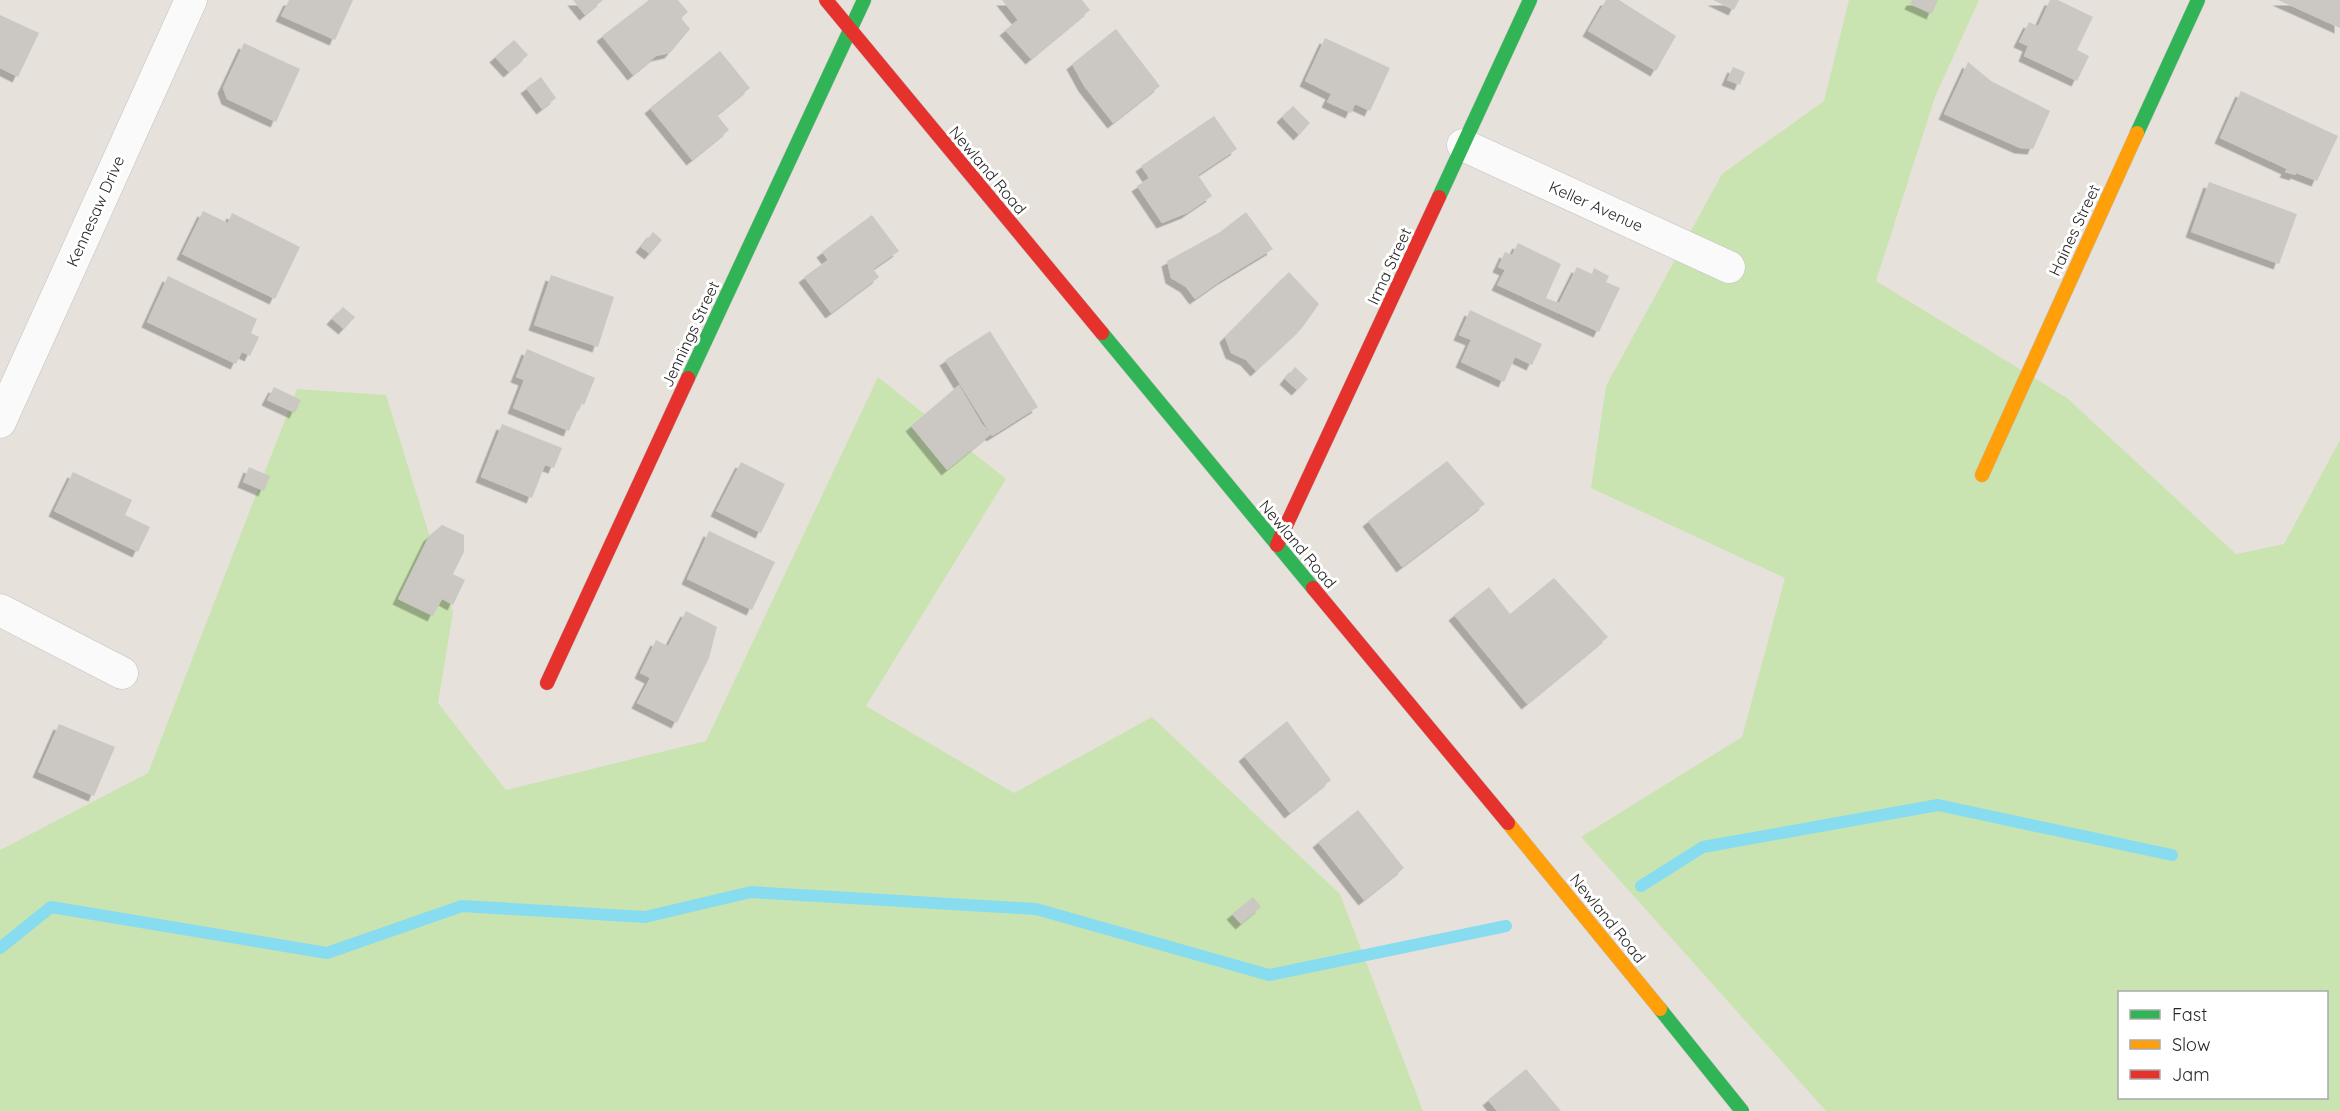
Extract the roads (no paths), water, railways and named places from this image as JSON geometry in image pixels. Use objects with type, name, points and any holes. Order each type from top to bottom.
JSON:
[{"type":"street","name":"Kennesaw Drive","points":[[0,422],[191,0]]},
{"type":"street","name":"Newland Road","points":[[826,0],[1563,888],[1742,1111]]},
{"type":"street","name":"Jennings Street","points":[[547,683],[864,0]]},
{"type":"street","name":"Irma Street","points":[[1277,545],[1530,0]]},
{"type":"street","name":"Haines Street","points":[[1982,475],[2198,0]]},
{"type":"street","name":"Keller Avenue","points":[[1463,145],[1729,267]]},
{"type":"street","points":[[0,610],[122,673]]},
{"type":"waterway","points":[[1641,886],[1703,847],[1938,805],[2172,855]]},
{"type":"waterway","points":[[0,948],[51,907],[327,953],[462,906],[645,917],[751,892],[1036,909],[1269,975],[1506,926]]}]
